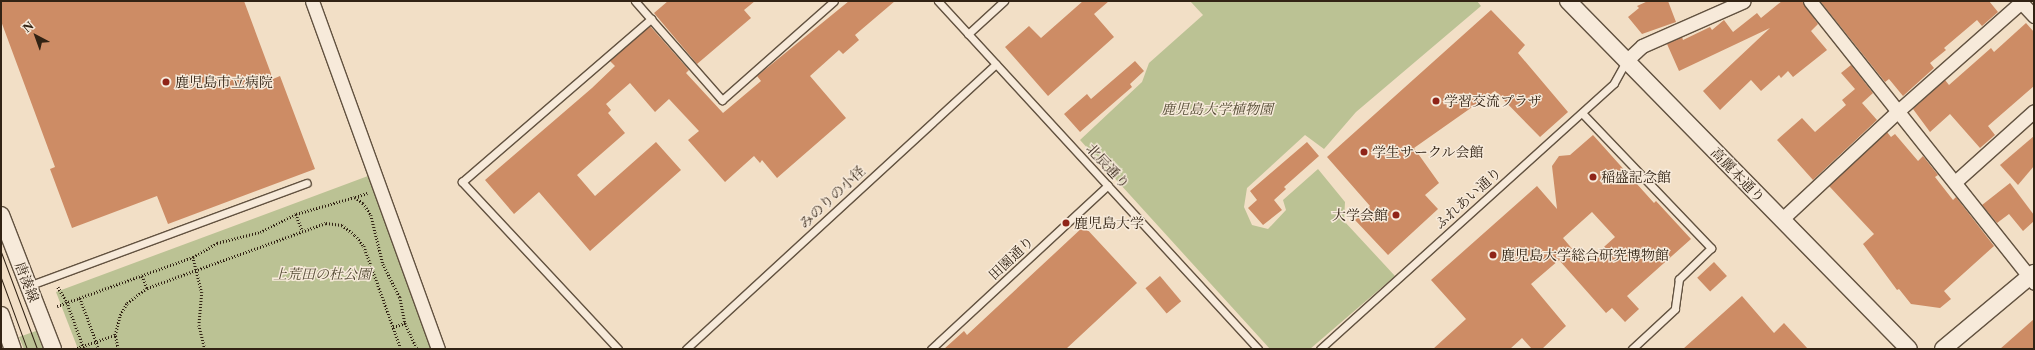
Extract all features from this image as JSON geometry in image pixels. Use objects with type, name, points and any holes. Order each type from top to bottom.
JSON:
[{"type":"street","points":[[312,1],[438,349]]},
{"type":"street","name":"高麗本通り","points":[[1568,1],[1781,220],[1910,349]]},
{"type":"street","points":[[1626,61],[1642,46],[1744,1]]},
{"type":"street","points":[[1810,1],[2032,278],[1943,349]]},
{"type":"street","points":[[1781,220],[1898,111],[2021,2],[2034,16]]},
{"type":"street","points":[[1955,182],[2034,111]]},
{"type":"street","name":"唐湊線","points":[[1,215],[53,349]]},
{"type":"street","points":[[1,315],[14,349]]},
{"type":"lane","points":[[638,2],[722,100],[834,1]]},
{"type":"lane","name":"北辰通り","points":[[938,1],[1258,349]]},
{"type":"lane","points":[[968,34],[1004,1]]},
{"type":"lane","points":[[618,349],[462,182],[651,19]]},
{"type":"lane","name":"ふれあい通り","points":[[1320,349],[1614,83],[1626,61]]},
{"type":"lane","name":"みのりの小径","points":[[686,349],[996,64]]},
{"type":"lane","points":[[1582,113],[1711,248],[1679,280],[1675,309],[1632,349]]},
{"type":"lane","points":[[28,286],[307,183]]},
{"type":"lane","name":"田園通り","points":[[931,349],[1108,185]]},
{"type":"path","points":[[56,306],[193,257],[218,243],[260,232],[296,214],[355,197],[363,203],[371,215],[383,264],[400,297],[405,323],[417,349]]},
{"type":"path","points":[[296,214],[302,230]]},
{"type":"path","points":[[118,349],[115,335],[120,315],[127,303],[147,288],[302,230],[326,223],[342,226],[355,235],[364,246],[401,349]]},
{"type":"path","points":[[193,257],[202,292],[200,331],[205,349]]},
{"type":"path","points":[[142,276],[147,288]]},
{"type":"path","points":[[53,277],[67,302],[84,347]]},
{"type":"path","points":[[80,298],[99,349]]},
{"type":"path","points":[[393,327],[405,323]]},
{"type":"path","points":[[74,349],[84,347],[96,341],[115,335]]},
{"type":"green space","name":"鹿児島大学植物園","points":[[1190,1],[1477,1],[1481,6],[1356,112],[1324,149],[1305,135],[1247,188],[1244,207],[1252,225],[1268,229],[1286,210],[1283,200],[1318,169],[1345,202],[1344,221],[1395,276],[1310,349],[1270,349],[1080,140],[1142,82],[1149,63],[1203,15]]},
{"type":"green space","name":"上荒田の杜公園","points":[[368,176],[431,349],[78,349],[56,292]]},
{"type":"green space","points":[[36,331],[43,349],[24,349],[19,337]]},
{"type":"building","name":"鹿児島市立病院","points":[[1,1],[244,1],[273,79],[280,76],[315,169],[168,224],[157,196],[72,228],[50,169],[55,167],[1,21]]},
{"type":"building","points":[[668,1],[755,1],[744,10],[751,18],[697,64],[654,13]]},
{"type":"building","points":[[849,1],[895,1],[855,35],[859,40],[843,54],[839,50],[810,76],[846,118],[777,178],[762,160],[760,163],[754,156],[725,182],[688,140],[699,131],[669,99],[655,112],[630,83],[606,104],[611,110],[608,113],[625,133],[577,175],[595,196],[656,142],[681,170],[590,251],[539,192],[514,214],[485,180],[592,88],[615,66],[610,61],[650,26],[689,70],[686,73],[723,113],[761,81],[757,76]]},
{"type":"building","points":[[1083,1],[1109,1],[1094,14],[1114,37],[1048,96],[1005,47],[1029,26],[1041,38]]},
{"type":"building","points":[[1648,1],[1668,1],[1676,22],[1642,34],[1628,17],[1639,8],[1637,6]]},
{"type":"building","points":[[1782,1],[1802,1],[1818,24],[1811,31],[1827,50],[1793,77],[1788,71],[1781,78],[1779,75],[1761,91],[1751,80],[1720,110],[1703,91],[1770,28],[1679,71],[1667,44],[1682,37],[1683,40],[1710,27],[1712,30],[1724,20],[1733,32],[1757,13],[1761,18]]},
{"type":"building","points":[[1820,1],[1989,1],[1998,12],[1982,26],[1977,20],[1944,48],[1946,50],[1930,63],[1934,68],[1903,96],[1889,79],[1885,82]]},
{"type":"building","points":[[1491,10],[1525,45],[1518,53],[1568,112],[1540,137],[1495,91],[1414,148],[1439,183],[1425,195],[1438,209],[1388,255],[1355,220],[1370,206],[1327,157]]},
{"type":"building","points":[[2026,23],[2034,32],[2034,86],[1988,126],[1995,135],[1980,148],[1950,114],[1930,132],[1913,109],[1945,80],[1949,85],[1991,48],[1994,52]]},
{"type":"building","points":[[1135,61],[1144,71],[1130,84],[1132,87],[1080,132],[1064,114],[1087,94],[1091,99]]},
{"type":"building","points":[[1851,65],[1873,93],[1862,103],[1877,120],[1813,180],[1777,140],[1802,118],[1815,132],[1846,105],[1842,100],[1855,89],[1841,73]]},
{"type":"building","points":[[1887,132],[1891,137],[1895,134],[1918,161],[1923,156],[1938,175],[1935,177],[1953,200],[1956,197],[1994,246],[1944,291],[1951,299],[1940,308],[1911,304],[1899,289],[1897,290],[1863,244],[1874,234],[1829,186]]},
{"type":"building","points":[[1593,135],[1654,203],[1656,201],[1691,239],[1627,296],[1639,309],[1625,322],[1612,308],[1606,313],[1559,260],[1531,284],[1566,326],[1542,349],[1532,349],[1522,338],[1510,349],[1433,349],[1466,319],[1431,280],[1537,186],[1557,209],[1552,166],[1559,156],[1570,155]],"holes":[[[1592,212],[1615,237],[1585,264],[1563,238]]]},
{"type":"building","points":[[2034,136],[2034,166],[2018,185],[2000,165]]},
{"type":"building","points":[[1307,142],[1319,156],[1284,187],[1286,189],[1274,200],[1282,210],[1263,225],[1248,208],[1257,200],[1250,191]]},
{"type":"building","points":[[2010,183],[2034,215],[2034,221],[2023,231],[2009,214],[1997,223],[1982,205]]},
{"type":"building","points":[[1084,226],[1137,283],[1066,349],[944,349],[964,331],[967,335]]},
{"type":"building","points":[[1714,262],[1727,276],[1710,292],[1697,278]]},
{"type":"building","points":[[1160,276],[1181,301],[1167,313],[1145,288]]},
{"type":"building","points":[[1742,296],[1774,333],[1784,323],[1808,349],[1683,349]]},
{"type":"building","points":[[2034,319],[2034,349],[2000,349]]},
{"type":"tram line","points":[[1,252],[37,349]]},
{"type":"tram line","points":[[1,278],[27,349]]},
{"type":"place","name":"鹿児島市立病院","points":[[166,82]]},
{"type":"place","name":"学習交流プラザ","points":[[1436,101]]},
{"type":"place","name":"学生サークル会館","points":[[1364,152]]},
{"type":"place","name":"稲盛記念館","points":[[1593,177]]},
{"type":"place","name":"大学会館","points":[[1396,215]]},
{"type":"place","name":"鹿児島大学","points":[[1066,223]]},
{"type":"place","name":"鹿児島大学総合研究博物館","points":[[1493,255]]}]
